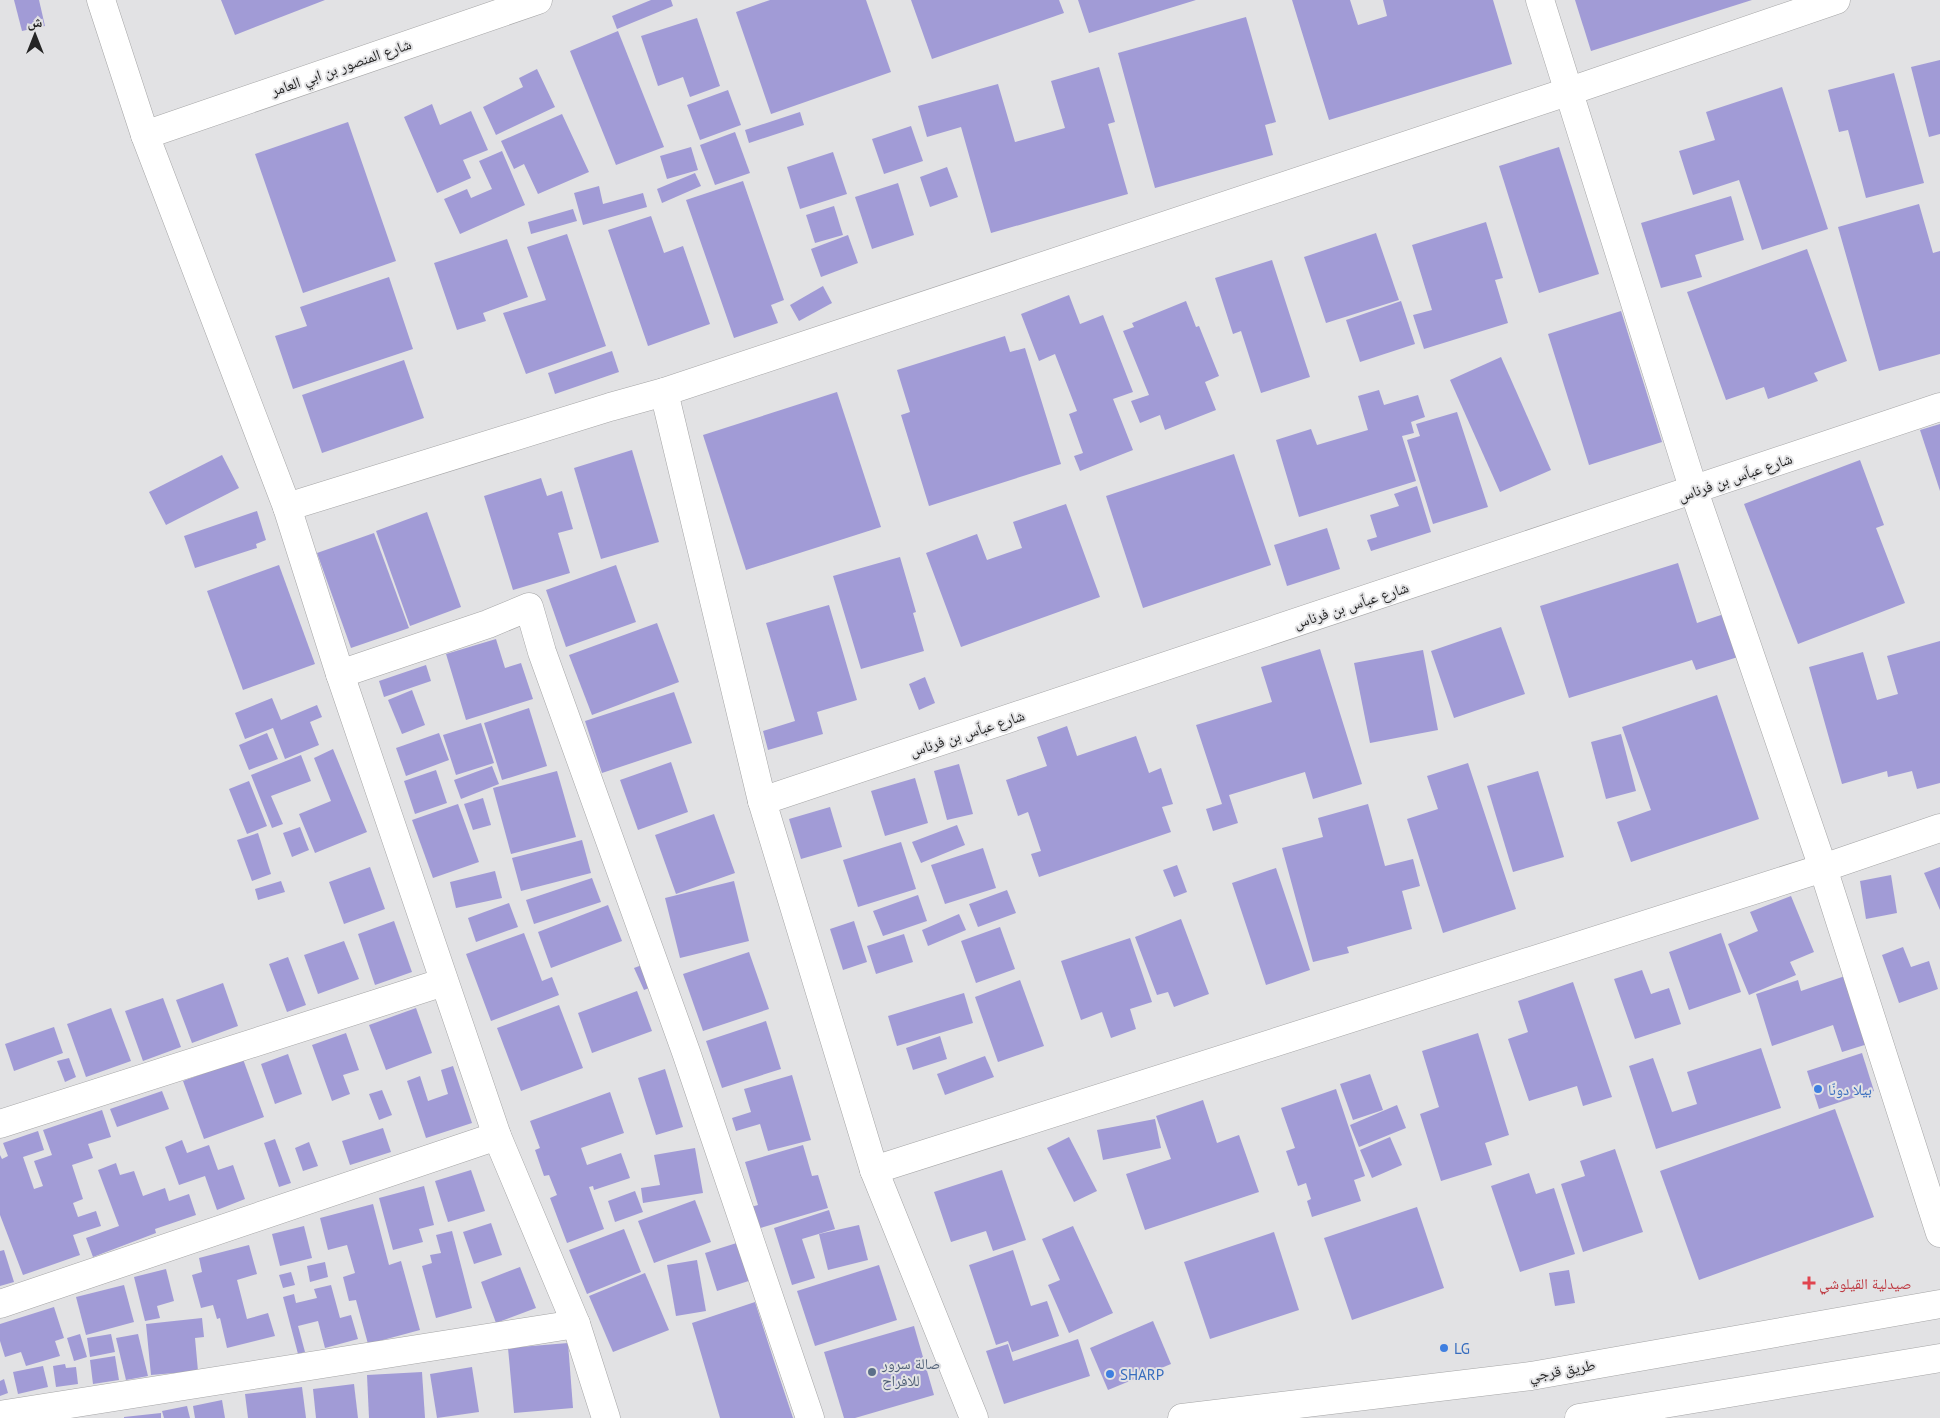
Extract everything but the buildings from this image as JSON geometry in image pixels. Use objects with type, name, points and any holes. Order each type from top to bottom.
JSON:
[{"type":"main road","points":[[101,0],[146,135],[287,507],[340,674],[497,1136],[576,1324],[606,1418]]},
{"type":"main road","name":"شارع المنصور بن ابي العامر","points":[[146,135],[538,0]]},
{"type":"main road","points":[[1540,0],[1694,491],[1823,868],[1940,1233]]},
{"type":"main road","points":[[287,507],[664,392],[1570,91],[1836,0]]},
{"type":"main road","points":[[664,392],[762,801],[874,1170],[974,1418]]},
{"type":"main road","name":"شارع عباّس بن فرناس","points":[[762,801],[1694,491],[1940,407]]},
{"type":"main road","points":[[340,674],[488,624],[529,607],[542,652],[686,1052],[810,1418]]},
{"type":"main road","points":[[874,1170],[1823,868],[1940,828]]},
{"type":"main road","points":[[0,1124],[444,982]]},
{"type":"main road","points":[[0,1304],[497,1136]]},
{"type":"main road","name":"طريق قرجي","points":[[1182,1418],[1531,1376],[1940,1304]]},
{"type":"main road","points":[[0,1415],[576,1324]]},
{"type":"main road","points":[[1579,1418],[1940,1358]]},
{"type":"place","name":"بيلا دونّا","points":[[1818,1089]]},
{"type":"place","name":"صيدلية القيلوشي","points":[[1809,1283]]},
{"type":"place","name":"LG","points":[[1444,1348]]},
{"type":"place","name":"صالة سرور للافراح","points":[[872,1372]]},
{"type":"place","name":"SHARP","points":[[1110,1374]]}]
